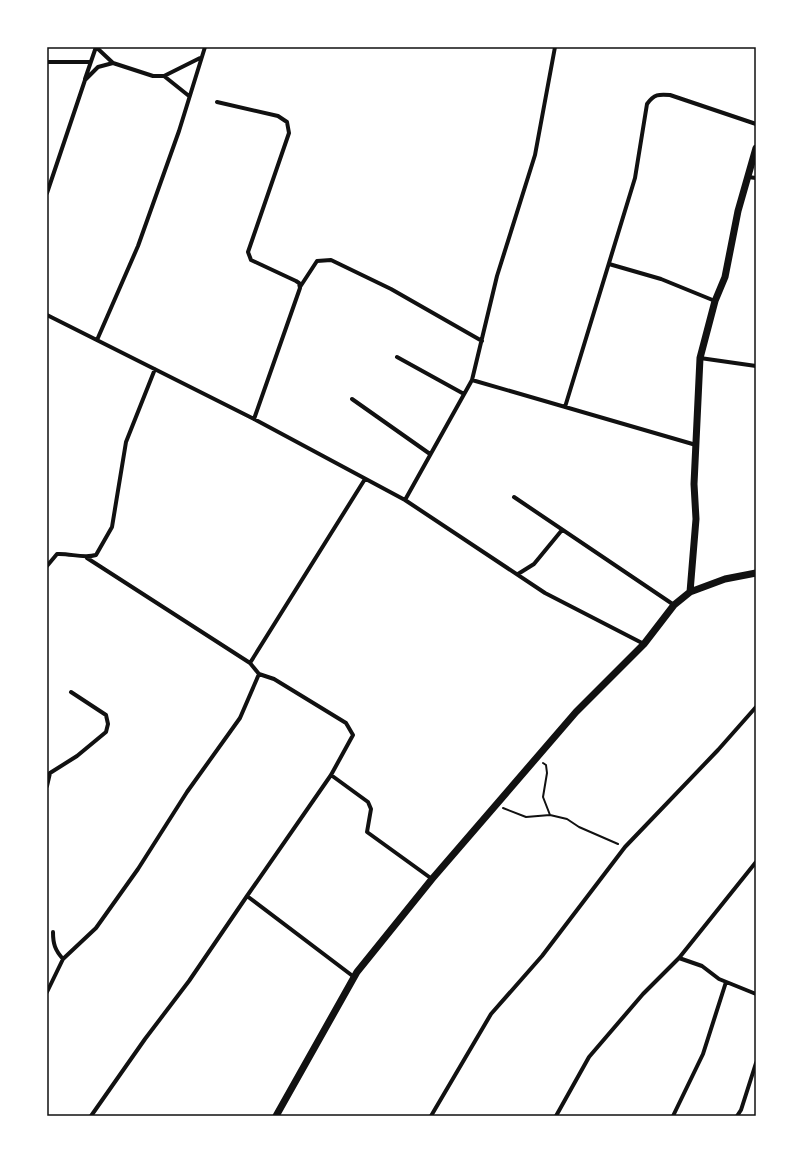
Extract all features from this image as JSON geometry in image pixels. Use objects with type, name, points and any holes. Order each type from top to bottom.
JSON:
[{"type":"street","points":[[47,193],[96,47],[113,63],[153,76],[164,76],[200,58]]},
{"type":"street","points":[[97,340],[138,246],[189,96],[200,58],[205,47]]},
{"type":"street","points":[[405,500],[472,380],[497,276],[535,155],[555,47]]},
{"type":"street","points":[[47,62],[90,62]]},
{"type":"street","points":[[85,80],[98,67],[113,63]]},
{"type":"street","points":[[164,76],[189,96]]},
{"type":"street","points":[[565,407],[635,178],[647,104],[651,98],[657,94],[670,95],[756,124]]},
{"type":"street","points":[[217,102],[278,116],[287,122],[289,133],[248,252],[250,260],[296,281],[299,283],[300,288]]},
{"type":"street","points":[[690,592],[696,519],[694,484],[700,358],[715,301],[725,276],[738,211],[756,148]]},
{"type":"street","points":[[747,177],[756,178]]},
{"type":"street","points":[[254,419],[300,288],[317,261],[331,260],[391,289],[482,341]]},
{"type":"street","points":[[609,264],[661,279],[715,301]]},
{"type":"street","points":[[47,315],[254,419],[405,500],[545,593],[644,644]]},
{"type":"street","points":[[397,357],[464,394]]},
{"type":"street","points":[[700,358],[756,366]]},
{"type":"street","points":[[87,558],[96,555],[112,526],[126,442],[156,370]]},
{"type":"street","points":[[472,380],[697,445]]},
{"type":"street","points":[[352,399],[430,454]]},
{"type":"street","points":[[250,663],[365,479]]},
{"type":"street","points":[[514,497],[674,605]]},
{"type":"street","points":[[518,574],[534,564],[562,530]]},
{"type":"street","points":[[47,566],[56,554],[66,553],[87,558],[250,663],[259,674],[274,679],[346,723],[353,735],[331,775],[182,991],[145,1039],[91,1116]]},
{"type":"street","points":[[276,1116],[354,977],[432,879],[536,757],[576,712],[644,644],[674,605],[690,592],[725,579],[756,573]]},
{"type":"street","points":[[47,992],[63,959],[96,928],[138,869],[187,792],[240,718],[259,674]]},
{"type":"street","points":[[47,786],[50,773],[77,756],[106,732],[106,716],[71,692]]},
{"type":"street","points":[[431,1116],[492,1014],[542,956],[625,847],[718,750],[756,707]]},
{"type":"street","points":[[331,775],[368,802],[371,809],[367,832],[432,879]]},
{"type":"street","points":[[556,1116],[589,1057],[643,994],[679,958],[756,862]]},
{"type":"street","points":[[247,896],[354,977]]},
{"type":"street","points":[[53,932],[53,942],[56,951],[63,959]]},
{"type":"street","points":[[679,958],[702,966],[726,982],[756,994]]},
{"type":"street","points":[[673,1116],[703,1054],[726,982]]},
{"type":"street","points":[[737,1116],[741,1110],[756,1064]]},
{"type":"path","points":[[536,757],[546,765],[547,773],[543,797],[550,815]]},
{"type":"path","points":[[496,804],[511,812],[526,817],[550,815],[567,819],[579,827],[625,847]]}]
